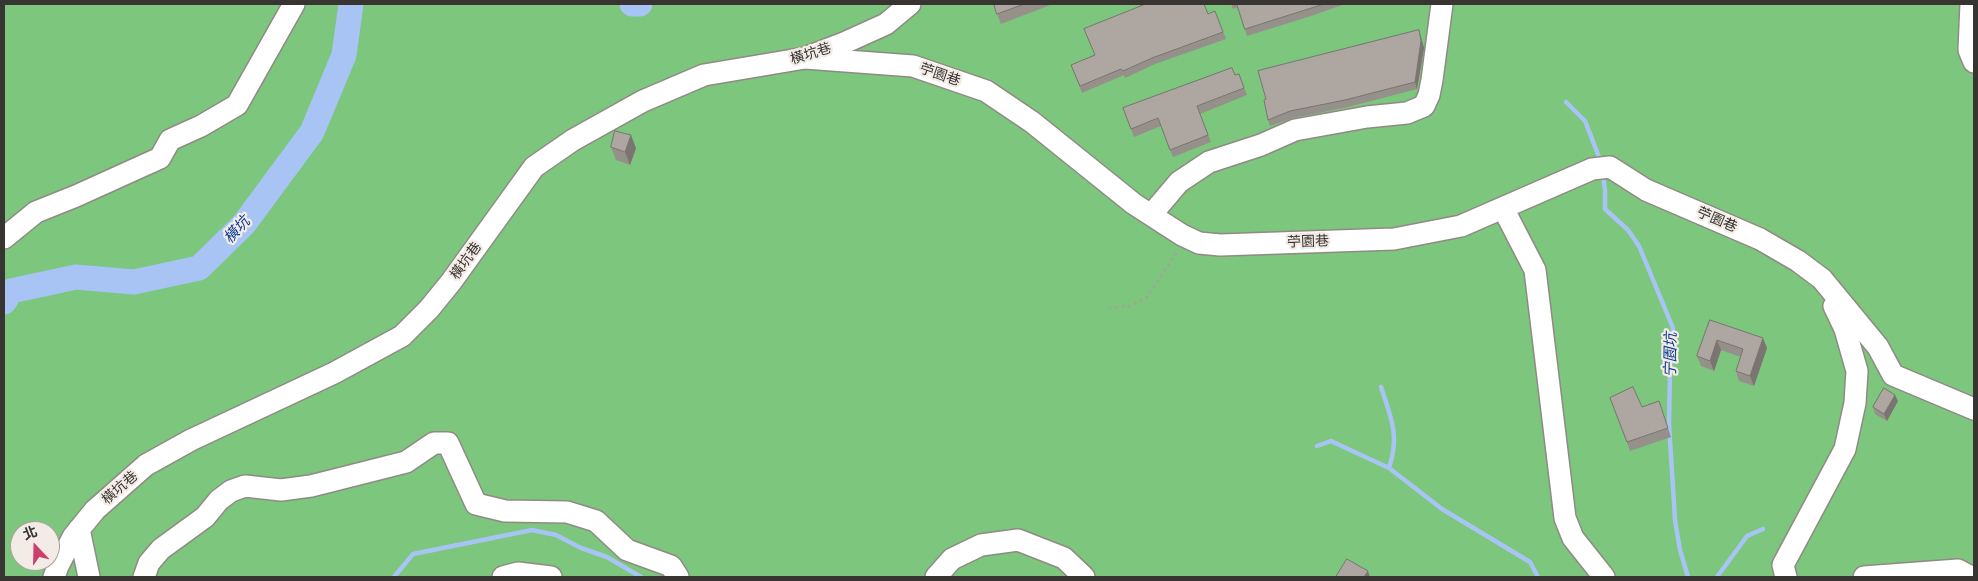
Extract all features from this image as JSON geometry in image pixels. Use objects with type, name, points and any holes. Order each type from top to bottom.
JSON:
[{"type":"street","points":[[4,238],[36,212],[160,158],[170,140],[201,126],[237,105],[294,4]]},
{"type":"street","name":"橫坑巷","points":[[54,577],[69,544],[95,510],[146,465],[191,440],[334,373],[402,336],[452,282],[534,167],[573,140],[643,101],[704,75],[805,58],[886,24],[910,4]]},
{"type":"street","points":[[1151,215],[1179,182],[1209,162],[1260,145],[1295,130],[1367,117],[1407,113],[1424,106],[1429,95],[1432,80],[1442,4]]},
{"type":"street","points":[[1971,4],[1969,50],[1974,62]]},
{"type":"street","name":"苧園巷","points":[[805,58],[913,66],[986,91],[1032,122],[1151,215],[1199,243],[1220,245],[1394,239],[1461,226],[1601,168],[1646,190],[1760,239],[1798,261],[1822,279],[1878,347],[1893,375],[1974,409]]},
{"type":"street","points":[[1503,208],[1535,270],[1566,518],[1573,538],[1604,577]]},
{"type":"street","name":"苧園巷","points":[[1786,577],[1783,564],[1845,449],[1855,403],[1857,370],[1845,329],[1822,279]]},
{"type":"street","points":[[144,577],[149,563],[161,549],[205,517],[219,500],[231,491],[245,486],[282,490],[311,486],[406,462],[434,443],[448,443],[476,504],[505,511],[567,512],[596,521],[627,550],[671,566],[678,577]]},
{"type":"street","points":[[79,530],[89,577]]},
{"type":"street","points":[[936,577],[952,559],[981,545],[1018,540],[1064,558],[1084,577]]},
{"type":"street","points":[[1864,577],[1958,570],[1971,577]]},
{"type":"street","points":[[503,577],[518,573],[551,577]]},
{"type":"path","points":[[1110,308],[1131,306],[1147,297],[1176,256],[1186,236]]},
{"type":"green space","points":[[4,4],[1974,4],[1974,577],[4,577]]},
{"type":"building","points":[[994,4],[1024,4],[997,14]]},
{"type":"building","points":[[1146,4],[1204,4],[1208,14],[1215,11],[1223,32],[1080,86],[1071,65],[1095,55],[1084,29]]},
{"type":"building","points":[[1237,4],[1324,4],[1245,29]]},
{"type":"building","points":[[1419,30],[1421,41],[1415,82],[1345,100],[1290,111],[1268,120],[1264,100],[1266,99],[1258,71]]},
{"type":"building","points":[[1232,68],[1235,75],[1239,74],[1244,88],[1197,106],[1208,135],[1170,150],[1158,118],[1131,129],[1123,108]]},
{"type":"building","points":[[615,131],[631,135],[625,152],[611,147]]},
{"type":"building","points":[[1710,320],[1763,338],[1750,376],[1736,371],[1743,349],[1717,340],[1710,361],[1697,356]]},
{"type":"building","points":[[1633,387],[1642,407],[1659,401],[1668,428],[1627,442],[1610,398]]},
{"type":"building","points":[[1884,388],[1895,395],[1884,414],[1873,407]]},
{"type":"building","points":[[1347,559],[1368,571],[1364,577],[1336,577]]},
{"type":"waterway","name":"橫坑","points":[[4,302],[11,291],[76,277],[134,282],[199,268],[244,224],[312,132],[344,55],[351,4]]},
{"type":"waterway","name":"橫坑","points":[[632,4],[640,4]]},
{"type":"waterway","name":"宁園坑","points":[[1566,102],[1585,121],[1601,162]]},
{"type":"waterway","name":"宁園坑","points":[[1603,175],[1605,209],[1628,230],[1639,246],[1673,328],[1669,424],[1675,520],[1680,550],[1688,577]]},
{"type":"waterway","points":[[1381,387],[1391,418],[1394,436],[1394,446],[1389,468]]},
{"type":"waterway","points":[[1317,446],[1331,441],[1389,468],[1442,509],[1530,562],[1538,577]]},
{"type":"waterway","points":[[1717,577],[1747,536],[1763,529]]},
{"type":"waterway","points":[[394,577],[413,554],[532,530],[556,535],[581,548],[607,557],[641,577]]}]
